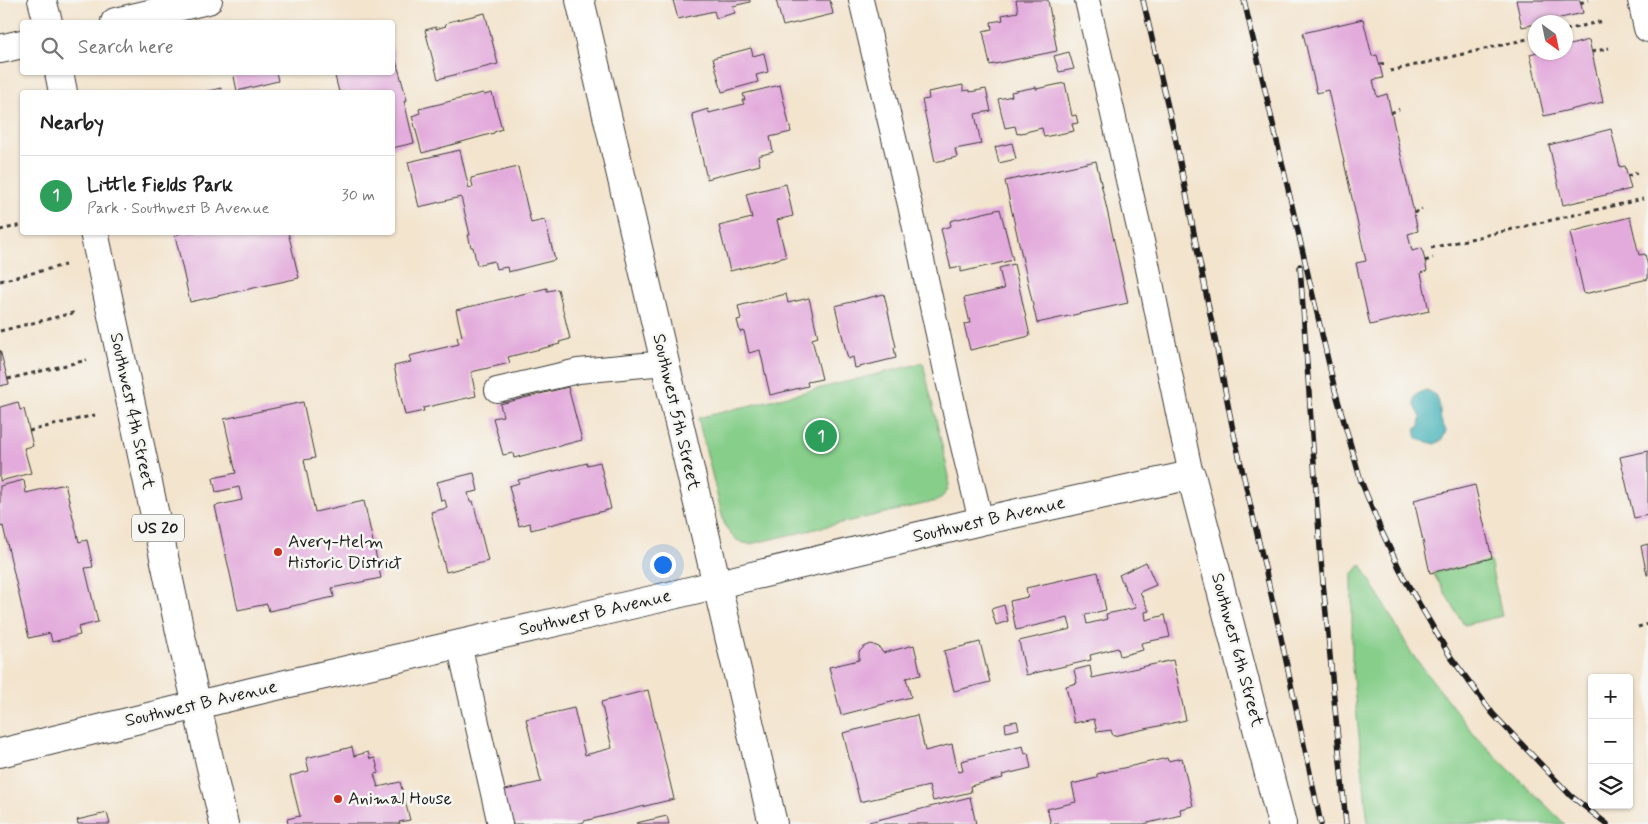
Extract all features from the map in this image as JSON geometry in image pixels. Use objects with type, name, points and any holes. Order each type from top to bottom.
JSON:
[{"type":"main road","points":[[123,20],[208,0]]},
{"type":"main road","name":"Southwest 5th Street","points":[[580,0],[773,824]]},
{"type":"main road","points":[[1642,0],[1648,28]]},
{"type":"main road","points":[[0,49],[20,44]]},
{"type":"main road","points":[[60,75],[63,90]]},
{"type":"main road","name":"Southwest 4th Street","points":[[96,244],[196,705],[224,824]]},
{"type":"main road","name":"Southwest B Avenue","points":[[0,753],[196,705],[716,585],[981,521],[1191,475]]},
{"type":"main road","name":"Southwest 6th Street","points":[[1191,475],[1282,824]]},
{"type":"lane","points":[[861,0],[908,196],[956,417],[981,521]]},
{"type":"lane","points":[[1087,0],[1146,259],[1191,475]]},
{"type":"lane","points":[[497,390],[578,371],[664,363]]},
{"type":"lane","points":[[459,644],[500,824]]},
{"type":"path","points":[[1580,2],[1588,0]]},
{"type":"path","points":[[1573,28],[1603,21]]},
{"type":"path","points":[[1390,71],[1528,39]]},
{"type":"path","points":[[1592,52],[1609,48]]},
{"type":"path","points":[[1380,64],[1388,63]]},
{"type":"path","points":[[1391,113],[1399,109]]},
{"type":"path","points":[[1627,176],[1637,174]]},
{"type":"path","points":[[1431,248],[1643,199]]},
{"type":"path","points":[[1414,213],[1422,209]]},
{"type":"path","points":[[0,230],[20,225]]},
{"type":"path","points":[[0,281],[96,244]]},
{"type":"path","points":[[1425,261],[1433,258]]},
{"type":"path","points":[[0,331],[109,304]]},
{"type":"path","points":[[8,378],[120,352]]},
{"type":"path","points":[[29,431],[131,406]]},
{"type":"path","points":[[1638,627],[1648,624]]},
{"type":"green space","points":[[923,363],[949,476],[947,490],[937,501],[750,544],[741,542],[731,535],[724,523],[698,418]]},
{"type":"green space","points":[[1490,561],[1502,616],[1464,625],[1433,573]]},
{"type":"green space","points":[[1361,564],[1412,654],[1476,737],[1565,824],[1368,824],[1352,668],[1352,575]]},
{"type":"water","points":[[1427,390],[1432,392],[1437,399],[1440,406],[1441,420],[1446,431],[1442,440],[1435,444],[1417,439],[1415,429],[1420,426],[1421,417],[1414,400],[1417,394]]},
{"type":"building","points":[[673,0],[750,0],[750,2],[733,6],[735,13],[716,18],[714,11],[678,19]]},
{"type":"building","points":[[776,0],[830,0],[833,14],[783,26]]},
{"type":"building","points":[[1016,0],[1048,0],[1057,51],[990,65],[983,31],[992,29],[991,22],[1003,20],[1002,15],[1018,12]]},
{"type":"building","points":[[1516,0],[1580,0],[1583,13],[1573,15],[1528,15],[1528,26],[1522,27]]},
{"type":"building","points":[[485,13],[498,64],[438,79],[425,30],[436,27],[436,29],[446,26],[448,22]]},
{"type":"building","points":[[1363,19],[1372,56],[1377,55],[1383,78],[1373,80],[1377,97],[1387,94],[1418,231],[1408,234],[1412,251],[1422,248],[1425,261],[1427,271],[1421,273],[1429,311],[1370,325],[1356,263],[1366,261],[1328,90],[1317,93],[1303,33]]},
{"type":"building","points":[[1589,40],[1603,102],[1544,116],[1531,60],[1573,60],[1573,44]]},
{"type":"building","points":[[751,48],[753,56],[764,53],[768,72],[756,75],[758,82],[722,92],[713,58]]},
{"type":"building","points":[[1069,52],[1074,69],[1059,72],[1054,56]]},
{"type":"building","points":[[395,57],[407,100],[404,101],[414,143],[395,147],[395,90],[338,90],[335,75],[395,75]]},
{"type":"building","points":[[234,75],[277,75],[278,81],[237,90]]},
{"type":"building","points":[[1065,83],[1072,116],[1076,115],[1078,123],[1072,124],[1074,131],[1044,137],[1042,128],[1017,134],[1015,126],[1005,128],[998,99],[1012,96],[1011,92]]},
{"type":"building","points":[[780,85],[791,132],[770,137],[773,152],[758,156],[760,165],[707,179],[692,114],[708,109],[709,113],[744,104],[742,100],[745,100],[743,94]]},
{"type":"building","points":[[963,85],[963,91],[969,90],[970,92],[986,89],[991,111],[975,114],[981,144],[955,149],[957,157],[935,162],[922,100],[929,99],[928,92]]},
{"type":"building","points":[[483,93],[484,95],[492,93],[502,129],[494,133],[422,153],[412,116],[420,113],[419,109]]},
{"type":"building","points":[[1611,129],[1620,167],[1625,166],[1631,189],[1563,205],[1549,145]]},
{"type":"building","points":[[1012,143],[1016,159],[999,163],[995,147]]},
{"type":"building","points":[[460,150],[469,189],[473,187],[471,178],[518,167],[531,223],[545,220],[555,260],[508,272],[507,267],[496,269],[494,261],[477,265],[468,235],[470,235],[461,197],[419,207],[408,162]]},
{"type":"building","points":[[1096,161],[1128,303],[1037,323],[1005,181]]},
{"type":"building","points":[[786,184],[793,216],[777,220],[786,257],[730,271],[719,226],[752,218],[746,194]]},
{"type":"building","points":[[1000,209],[1013,260],[961,272],[961,267],[951,269],[941,229],[951,226],[950,221]]},
{"type":"building","points":[[1630,217],[1639,255],[1645,254],[1648,279],[1584,294],[1570,232]]},
{"type":"building","points":[[175,235],[289,235],[299,278],[190,302]]},
{"type":"building","points":[[1014,264],[1030,336],[970,350],[964,324],[970,323],[964,298],[1004,289],[999,268]]},
{"type":"building","points":[[547,288],[547,291],[558,289],[570,339],[559,342],[560,344],[508,357],[510,363],[471,372],[476,396],[423,408],[424,411],[405,415],[394,366],[411,362],[409,356],[459,344],[457,337],[462,336],[456,310]]},
{"type":"building","points":[[786,294],[788,303],[809,298],[818,337],[812,339],[822,379],[807,382],[808,386],[770,395],[760,350],[749,353],[744,331],[740,332],[737,320],[741,319],[738,306]]},
{"type":"building","points":[[884,294],[896,347],[894,348],[896,358],[855,368],[853,357],[848,359],[835,306]]},
{"type":"building","points":[[0,350],[9,384],[0,386]]},
{"type":"building","points":[[568,387],[582,440],[514,458],[513,453],[503,455],[493,418],[503,416],[500,404]]},
{"type":"building","points":[[18,402],[20,410],[24,409],[33,446],[24,448],[31,473],[0,481],[0,407]]},
{"type":"building","points":[[303,402],[315,458],[304,460],[315,512],[364,501],[381,578],[332,588],[334,597],[269,611],[267,604],[238,610],[215,506],[242,500],[239,487],[216,492],[213,478],[236,473],[224,419]]},
{"type":"building","points":[[1648,451],[1648,515],[1634,518],[1620,457]]},
{"type":"building","points":[[600,462],[611,509],[531,530],[530,523],[519,526],[509,486],[519,483],[518,480],[587,463],[587,465]]},
{"type":"building","points":[[474,473],[478,491],[468,493],[470,502],[473,501],[488,561],[446,572],[431,512],[447,508],[445,500],[441,501],[437,482]]},
{"type":"building","points":[[24,480],[26,493],[65,484],[79,542],[87,540],[93,567],[85,568],[98,622],[78,627],[80,635],[52,642],[50,633],[29,638],[3,526],[0,527],[0,486]]},
{"type":"building","points":[[1475,485],[1492,558],[1430,573],[1414,500]]},
{"type":"building","points":[[1648,544],[1648,575],[1647,575],[1641,546]]},
{"type":"building","points":[[1146,562],[1156,585],[1140,592],[1149,611],[1145,612],[1146,620],[1165,615],[1170,637],[1141,643],[1143,650],[1120,656],[1118,648],[1090,655],[1091,660],[1026,675],[1019,641],[1071,629],[1068,618],[1016,630],[1010,601],[1028,597],[1026,588],[1098,572],[1106,610],[1085,615],[1087,624],[1107,619],[1106,614],[1136,608],[1119,575]]},
{"type":"building","points":[[1004,605],[1008,621],[996,625],[991,609]]},
{"type":"building","points":[[980,642],[990,682],[954,691],[944,651]]},
{"type":"building","points":[[871,644],[879,647],[883,653],[914,645],[921,675],[906,678],[911,697],[841,715],[829,667],[859,660],[859,652]]},
{"type":"building","points":[[1173,660],[1186,720],[1113,736],[1111,730],[1097,732],[1094,719],[1074,723],[1066,686],[1077,683],[1074,670],[1090,666],[1092,678]]},
{"type":"building","points":[[648,690],[674,799],[576,824],[508,824],[501,791],[541,782],[526,719],[574,708],[585,755],[612,748],[601,702]]},
{"type":"building","points":[[917,715],[925,751],[952,744],[958,772],[963,771],[961,761],[1023,746],[1025,754],[1028,753],[1031,768],[1002,775],[1003,778],[970,786],[971,792],[933,801],[929,786],[860,802],[843,733]]},
{"type":"building","points":[[1017,721],[1019,729],[1006,732],[1005,723]]},
{"type":"building","points":[[352,747],[354,756],[368,752],[370,759],[375,758],[379,773],[374,774],[378,787],[400,782],[410,820],[399,822],[400,824],[288,824],[287,819],[300,816],[290,776],[309,771],[306,758]]},
{"type":"building","points":[[1167,758],[1168,761],[1182,758],[1193,806],[1180,809],[1181,815],[1144,824],[1051,824],[1047,809],[1076,802],[1072,784],[1097,778],[1097,774]]},
{"type":"building","points":[[970,797],[976,824],[869,824],[869,822]]},
{"type":"building","points":[[107,813],[110,824],[78,824],[77,820]]},
{"type":"building","points":[[667,816],[669,824],[636,823]]},
{"type":"railway","points":[[1143,0],[1175,137],[1233,430],[1280,633],[1321,824]]},
{"type":"railway","points":[[1244,0],[1335,390],[1361,481],[1381,530],[1404,578],[1450,656],[1493,714],[1571,796],[1607,824]]},
{"type":"railway","points":[[1300,266],[1321,561],[1346,824]]},
{"type":"place","name":"Little Fields Park","points":[[821,436]]},
{"type":"place","name":"Avery-Helm Historic District","points":[[278,552]]},
{"type":"place","name":"Animal House","points":[[338,799]]}]
